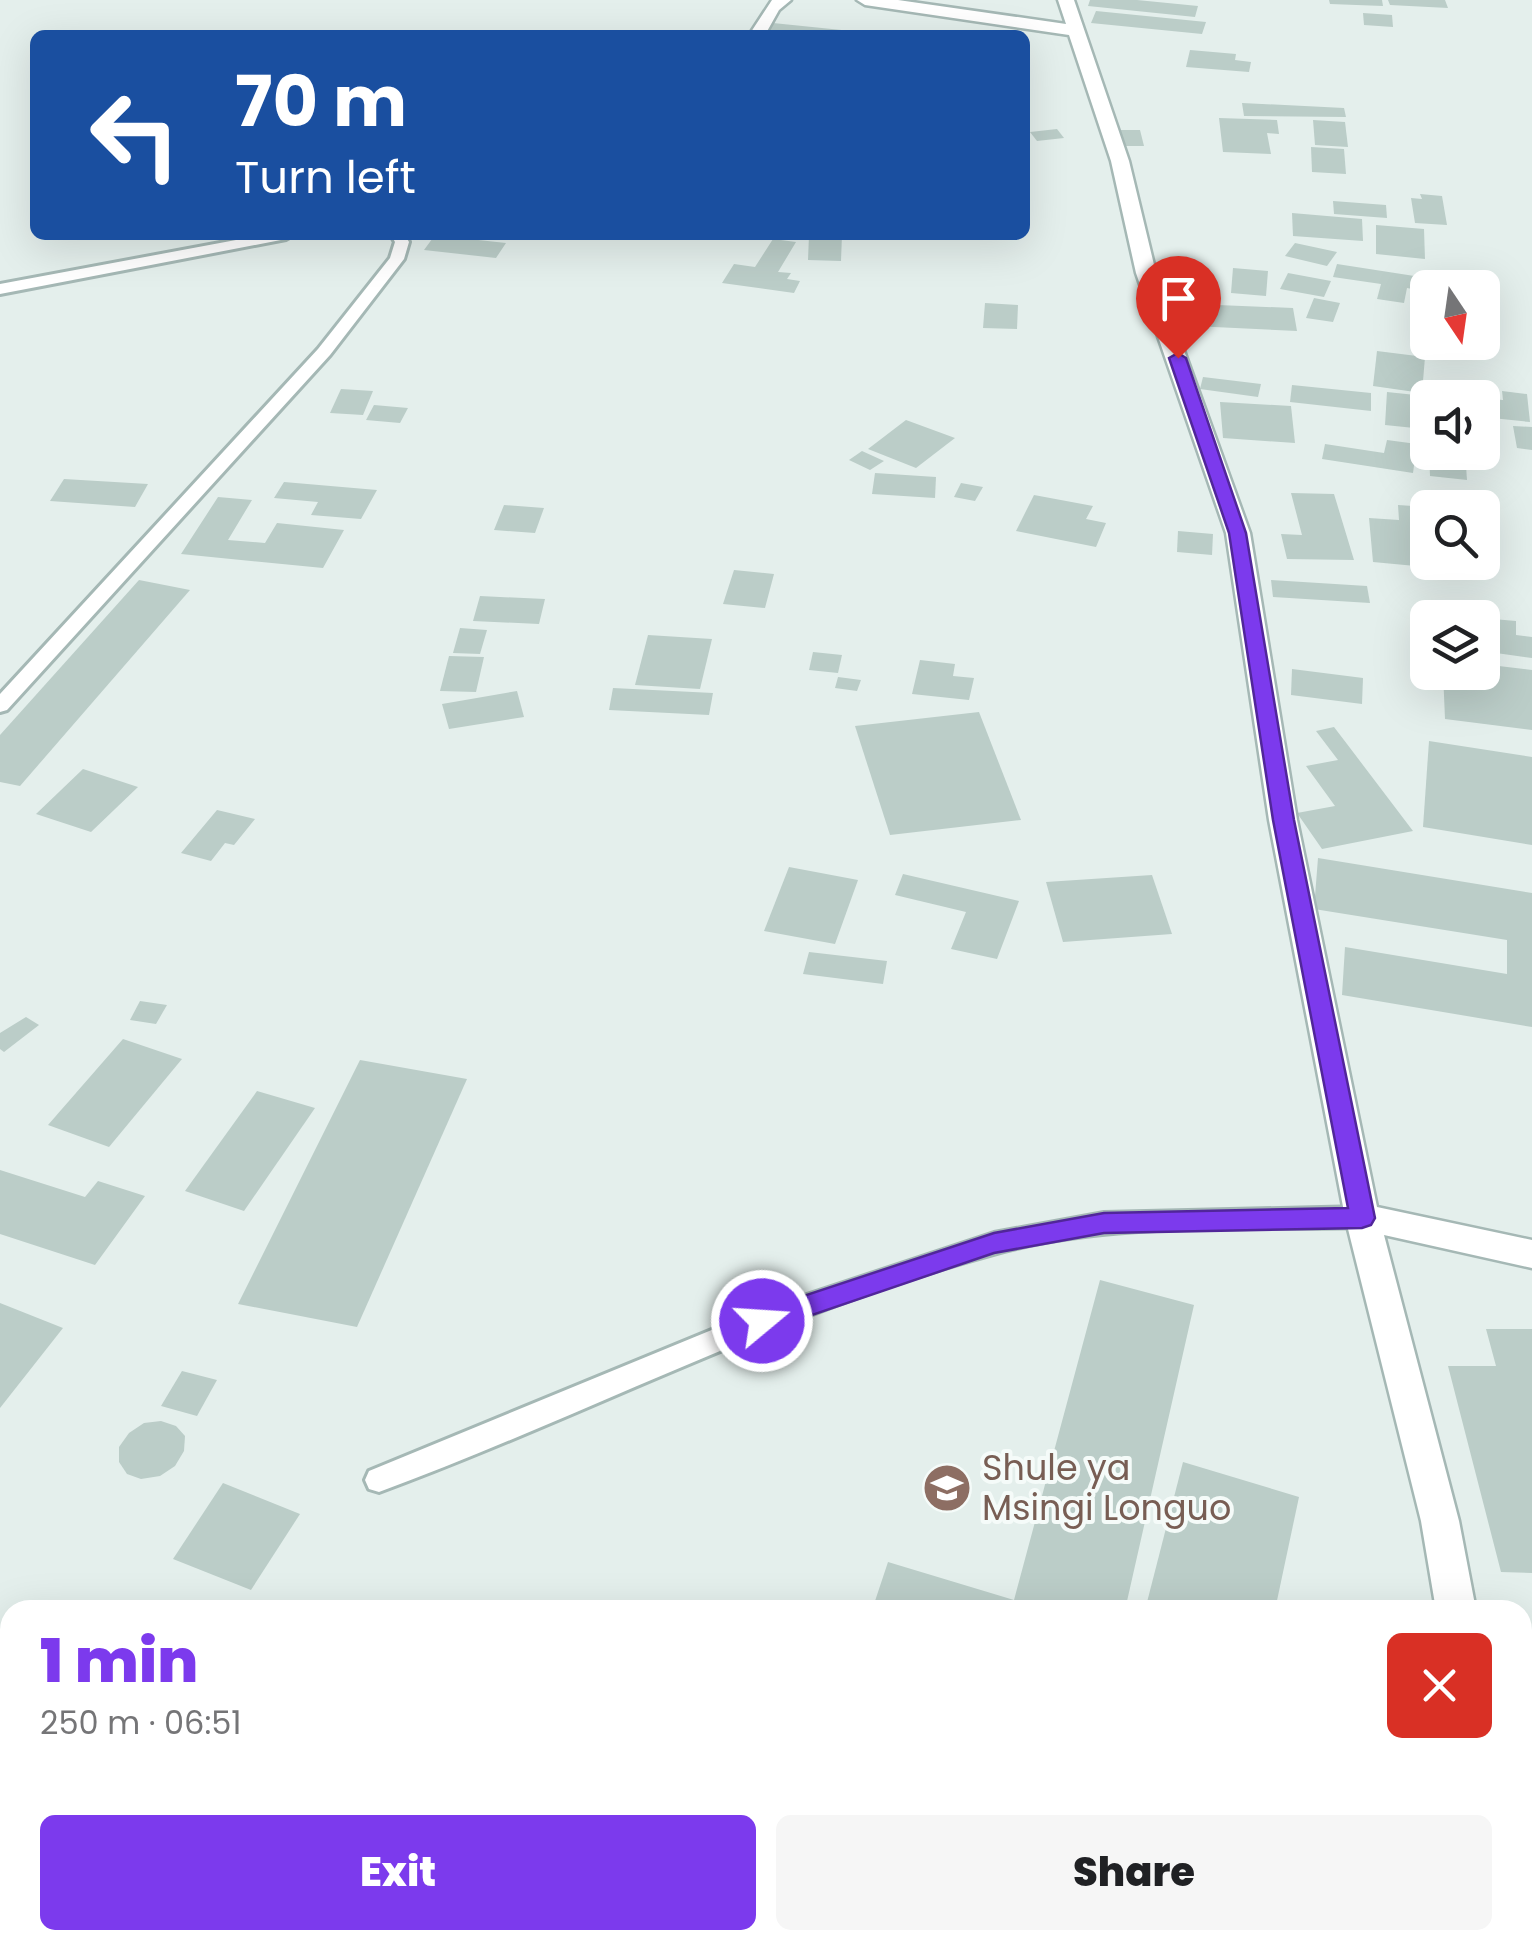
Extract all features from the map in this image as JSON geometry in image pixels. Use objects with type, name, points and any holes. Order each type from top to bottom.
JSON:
[{"type":"street","points":[[760,30],[773,7],[783,0]]},
{"type":"street","points":[[864,0],[1077,31]]},
{"type":"street","points":[[1066,0],[1120,161],[1146,273],[1238,533],[1283,820],[1362,1218],[1440,1521],[1454,1600]]},
{"type":"street","points":[[1362,1218],[1532,1254]]},
{"type":"lane","points":[[0,289],[260,240]]},
{"type":"lane","points":[[0,706],[324,352],[397,259],[401,240]]},
{"type":"lane","points":[[379,1480],[762,1321],[994,1243],[1104,1223],[1362,1218]]},
{"type":"building","points":[[1090,0],[1198,6],[1195,17],[1088,6]]},
{"type":"building","points":[[1329,0],[1382,0],[1383,6],[1330,4]]},
{"type":"building","points":[[1388,0],[1445,0],[1448,8],[1390,5]]},
{"type":"building","points":[[1096,11],[1206,22],[1202,34],[1091,23]]},
{"type":"building","points":[[1363,13],[1392,15],[1393,27],[1364,25]]},
{"type":"building","points":[[773,23],[841,30],[768,30]]},
{"type":"building","points":[[1190,50],[1236,54],[1235,60],[1251,62],[1249,72],[1186,67]]},
{"type":"building","points":[[1242,103],[1344,108],[1346,117],[1244,116]]},
{"type":"building","points":[[1219,118],[1277,120],[1279,134],[1267,133],[1271,154],[1223,152]]},
{"type":"building","points":[[1313,120],[1345,122],[1348,147],[1315,145]]},
{"type":"building","points":[[1057,129],[1064,138],[1037,141],[1030,132]]},
{"type":"building","points":[[1120,130],[1140,130],[1144,146],[1124,146]]},
{"type":"building","points":[[1311,147],[1344,149],[1346,174],[1312,172]]},
{"type":"building","points":[[1420,194],[1442,196],[1447,225],[1415,223],[1411,198],[1422,199]]},
{"type":"building","points":[[1333,201],[1386,205],[1387,218],[1334,214]]},
{"type":"building","points":[[1292,213],[1362,219],[1363,241],[1293,236]]},
{"type":"building","points":[[1376,225],[1424,229],[1425,259],[1376,254]]},
{"type":"building","points":[[431,240],[506,243],[496,258],[424,250]]},
{"type":"building","points":[[772,240],[796,242],[778,272],[791,273],[787,279],[800,281],[794,293],[722,283],[734,264],[755,267]]},
{"type":"building","points":[[809,240],[842,240],[841,261],[808,260]]},
{"type":"building","points":[[1295,243],[1337,252],[1327,266],[1285,256]]},
{"type":"building","points":[[1337,264],[1410,275],[1410,289],[1404,303],[1377,299],[1381,284],[1333,277]]},
{"type":"building","points":[[1233,268],[1268,271],[1266,296],[1231,293]]},
{"type":"building","points":[[1288,273],[1331,281],[1324,297],[1280,289]]},
{"type":"building","points":[[1314,298],[1340,303],[1333,322],[1306,318]]},
{"type":"building","points":[[985,303],[1018,305],[1017,329],[983,328]]},
{"type":"building","points":[[1170,303],[1293,308],[1297,331],[1172,325]]},
{"type":"building","points":[[1377,351],[1425,360],[1423,380],[1410,380],[1410,391],[1373,386]]},
{"type":"building","points":[[1203,377],[1261,384],[1258,397],[1200,389]]},
{"type":"building","points":[[1292,385],[1371,393],[1371,411],[1290,402]]},
{"type":"building","points":[[341,389],[373,391],[363,415],[330,413]]},
{"type":"building","points":[[1502,391],[1527,394],[1530,422],[1500,419],[1500,400]]},
{"type":"building","points":[[1387,392],[1410,394],[1410,428],[1385,425]]},
{"type":"building","points":[[1220,402],[1291,406],[1295,443],[1223,438]]},
{"type":"building","points":[[374,405],[408,408],[400,423],[366,420]]},
{"type":"building","points":[[906,420],[955,438],[916,468],[868,449]]},
{"type":"building","points":[[1513,426],[1532,427],[1532,450],[1517,448]]},
{"type":"building","points":[[1387,440],[1410,443],[1413,473],[1322,459],[1325,444],[1384,453]]},
{"type":"building","points":[[862,451],[884,461],[870,470],[849,460]]},
{"type":"building","points":[[1430,470],[1466,470],[1467,480],[1430,476]]},
{"type":"building","points":[[875,473],[936,477],[935,498],[872,494]]},
{"type":"building","points":[[64,479],[148,484],[135,507],[50,501]]},
{"type":"building","points":[[284,482],[377,490],[361,519],[311,515],[318,502],[274,498]]},
{"type":"building","points":[[961,483],[983,487],[975,501],[954,497]]},
{"type":"building","points":[[1291,493],[1334,494],[1354,560],[1287,559],[1281,534],[1302,535]]},
{"type":"building","points":[[1034,495],[1093,506],[1086,519],[1106,523],[1096,547],[1016,531]]},
{"type":"building","points":[[218,497],[252,500],[228,540],[265,543],[277,523],[344,530],[323,568],[181,554]]},
{"type":"building","points":[[504,505],[544,508],[535,533],[494,530]]},
{"type":"building","points":[[1398,505],[1410,506],[1410,565],[1373,562],[1369,518],[1399,520]]},
{"type":"building","points":[[1178,531],[1213,534],[1212,555],[1177,552]]},
{"type":"building","points":[[734,570],[774,574],[765,608],[723,604]]},
{"type":"building","points":[[139,580],[190,590],[20,786],[0,782],[0,735]]},
{"type":"building","points":[[1271,580],[1367,586],[1370,603],[1273,597]]},
{"type":"building","points":[[480,596],[545,599],[539,624],[473,621]]},
{"type":"building","points":[[1500,620],[1516,621],[1516,635],[1532,637],[1532,658],[1500,654]]},
{"type":"building","points":[[460,628],[487,630],[480,654],[453,653]]},
{"type":"building","points":[[648,635],[712,639],[700,689],[635,685]]},
{"type":"building","points":[[813,652],[842,655],[838,673],[809,670]]},
{"type":"building","points":[[449,656],[484,657],[476,692],[440,691]]},
{"type":"building","points":[[920,660],[955,664],[953,676],[974,678],[969,700],[912,694]]},
{"type":"building","points":[[1500,666],[1532,670],[1532,730],[1445,719],[1444,690],[1500,690]]},
{"type":"building","points":[[1292,669],[1363,678],[1362,704],[1291,695]]},
{"type":"building","points":[[838,677],[861,680],[857,691],[835,688]]},
{"type":"building","points":[[613,688],[713,693],[709,715],[609,710]]},
{"type":"building","points":[[517,691],[524,717],[449,729],[442,704]]},
{"type":"building","points":[[979,712],[1021,820],[890,835],[855,726]]},
{"type":"building","points":[[1334,727],[1413,831],[1322,849],[1297,813],[1335,806],[1306,766],[1338,760],[1316,731]]},
{"type":"building","points":[[1429,741],[1532,757],[1532,845],[1423,827]]},
{"type":"building","points":[[83,769],[138,787],[91,832],[36,814]]},
{"type":"building","points":[[217,810],[255,819],[234,845],[225,843],[211,861],[181,853]]},
{"type":"building","points":[[1318,858],[1532,893],[1532,1027],[1342,995],[1345,947],[1507,974],[1507,940],[1314,909]]},
{"type":"building","points":[[789,867],[858,880],[835,944],[764,931]]},
{"type":"building","points":[[903,874],[1019,901],[997,959],[951,949],[966,912],[895,895]]},
{"type":"building","points":[[1152,875],[1172,934],[1063,942],[1046,882]]},
{"type":"building","points":[[809,952],[887,961],[883,984],[803,974]]},
{"type":"building","points":[[140,1001],[167,1005],[156,1024],[130,1020]]},
{"type":"building","points":[[26,1017],[39,1025],[4,1052],[0,1049],[0,1033]]},
{"type":"building","points":[[123,1039],[182,1059],[109,1147],[48,1125]]},
{"type":"building","points":[[360,1060],[467,1079],[357,1327],[238,1304]]},
{"type":"building","points":[[257,1091],[315,1108],[244,1211],[185,1191]]},
{"type":"building","points":[[0,1170],[85,1197],[98,1181],[145,1196],[95,1265],[0,1234]]},
{"type":"building","points":[[1100,1280],[1194,1305],[1127,1600],[1014,1600]]},
{"type":"building","points":[[0,1303],[63,1328],[0,1408]]},
{"type":"building","points":[[1486,1329],[1532,1329],[1532,1573],[1501,1572],[1448,1366],[1496,1366]]},
{"type":"building","points":[[182,1371],[217,1380],[197,1416],[161,1406]]},
{"type":"building","points":[[161,1421],[176,1426],[185,1436],[184,1451],[175,1466],[160,1476],[141,1479],[127,1474],[119,1462],[119,1447],[129,1433],[144,1423]]},
{"type":"building","points":[[1183,1462],[1299,1497],[1277,1600],[1148,1600]]},
{"type":"building","points":[[223,1483],[300,1514],[251,1590],[173,1559]]},
{"type":"building","points":[[888,1562],[1014,1600],[875,1600]]},
{"type":"place","name":"Shule ya Msingi Longuo","points":[[947,1488]]},
{"type":"route","points":[[762,1321],[994,1243],[1104,1223],[1205,1218],[1362,1218],[1283,820],[1238,533],[1178,358]]}]
